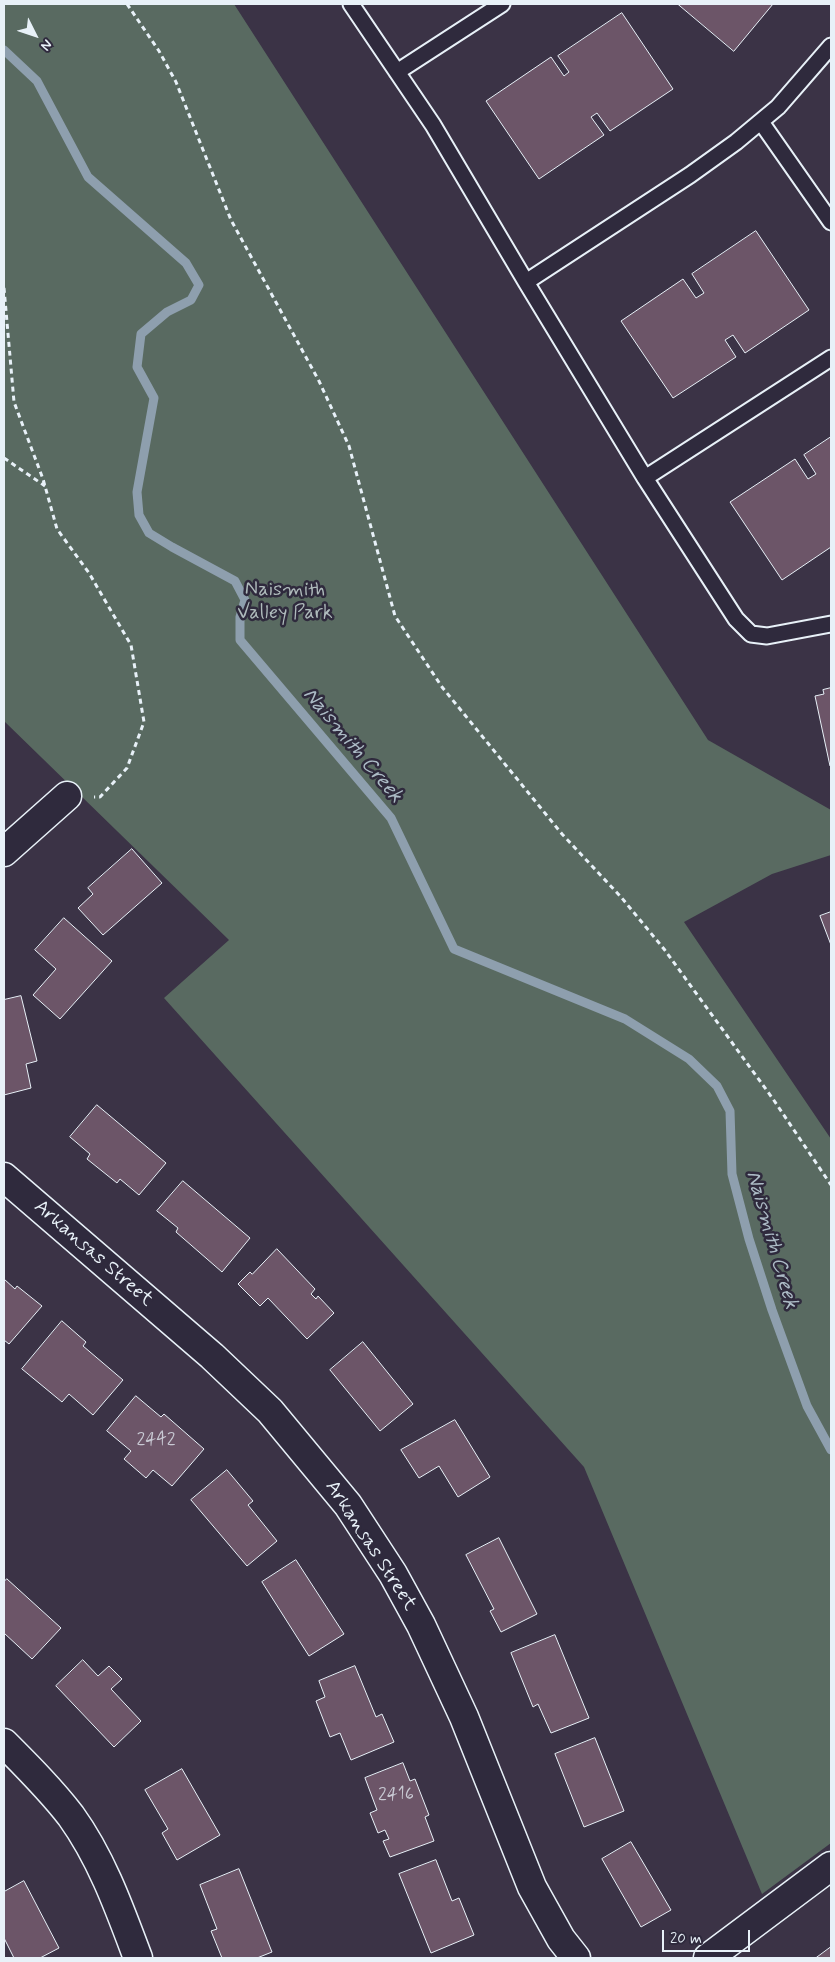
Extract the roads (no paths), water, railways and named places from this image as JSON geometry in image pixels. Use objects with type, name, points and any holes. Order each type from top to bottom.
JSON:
[{"type":"street","points":[[4,852],[66,796]]},
{"type":"street","name":"Arkansas Street","points":[[4,1177],[212,1356],[264,1405],[348,1506],[393,1574],[421,1625],[464,1717],[532,1887],[561,1939],[576,1958]]},
{"type":"street","points":[[4,1742],[36,1775],[76,1824],[113,1893],[138,1958]]},
{"type":"street","points":[[722,1954],[831,1866]]},
{"type":"lane","points":[[351,4],[433,125],[645,478],[736,618],[751,634],[767,636],[831,624]]},
{"type":"lane","points":[[397,72],[502,4]]},
{"type":"lane","points":[[526,282],[690,175],[760,122],[778,107],[831,46]]},
{"type":"lane","points":[[760,122],[831,222]]},
{"type":"lane","points":[[645,478],[831,358]]},
{"type":"waterway","name":"Naismith Creek","points":[[4,50],[37,81],[88,177],[186,263],[199,285],[191,300],[167,312],[141,334],[137,367],[154,398],[137,492],[139,515],[149,533],[235,581],[245,600],[240,617],[240,640],[391,818],[454,949],[625,1019],[689,1059],[717,1086],[730,1111],[732,1174],[749,1239],[772,1310],[807,1406],[831,1450]]},
{"type":"park label","name":"Naismith Valley Park","points":[[285,602]]}]
